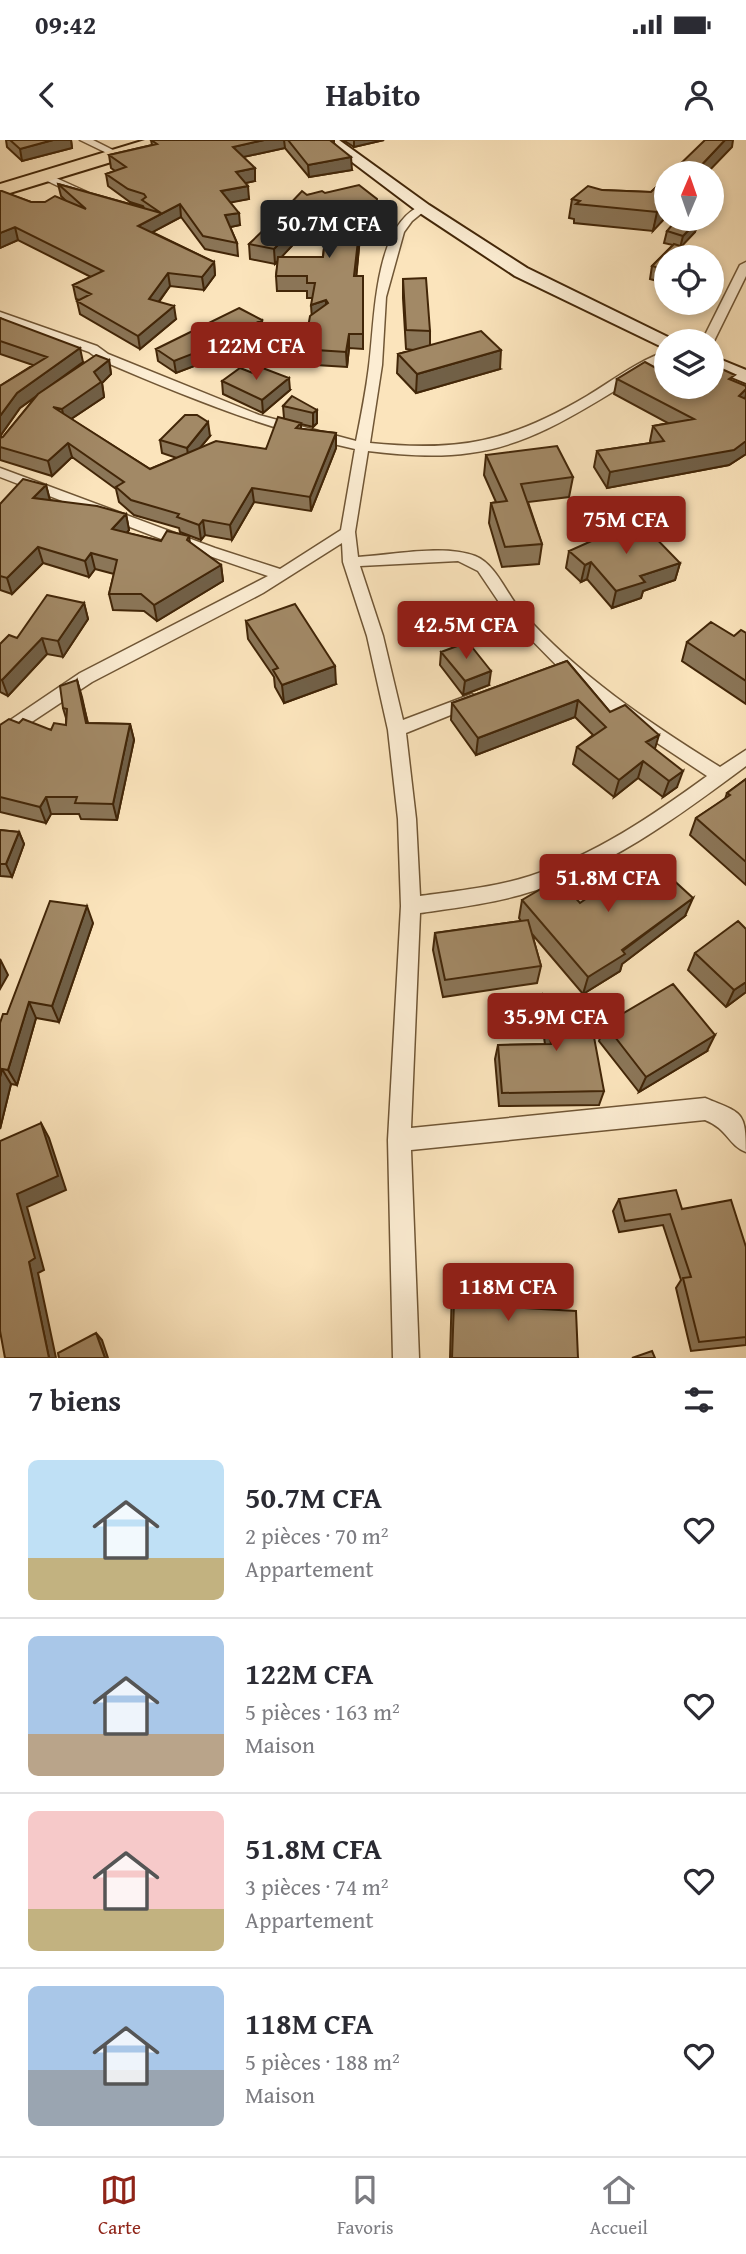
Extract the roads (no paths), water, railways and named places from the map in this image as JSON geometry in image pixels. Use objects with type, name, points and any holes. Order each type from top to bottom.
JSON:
[{"type":"highway","points":[[0,190],[164,140]]},
{"type":"street","points":[[85,140],[116,154]]},
{"type":"street","points":[[330,140],[423,208],[521,272],[654,336]]},
{"type":"street","points":[[45,176],[99,199]]},
{"type":"street","points":[[406,1358],[399,1140],[411,906],[407,819],[397,730],[375,636],[351,562],[348,532],[355,476],[363,447],[376,365],[380,297],[399,232],[408,219],[423,208]]},
{"type":"street","points":[[714,329],[746,265]]},
{"type":"street","points":[[0,316],[93,349],[104,357],[256,419],[363,447],[419,451],[493,444],[524,435],[654,362]]},
{"type":"street","points":[[84,371],[104,357]]},
{"type":"street","points":[[724,367],[746,377]]},
{"type":"street","points":[[0,472],[69,496],[212,555],[281,575]]},
{"type":"street","points":[[0,736],[98,671],[246,597],[313,558],[348,532]]},
{"type":"street","points":[[351,562],[459,556],[475,560],[490,573],[500,596],[556,667],[630,718],[737,769]]},
{"type":"street","points":[[397,730],[486,695]]},
{"type":"street","points":[[411,906],[481,896],[535,883],[615,846],[737,769]]},
{"type":"street","points":[[399,1140],[705,1110],[728,1118],[746,1141]]}]
